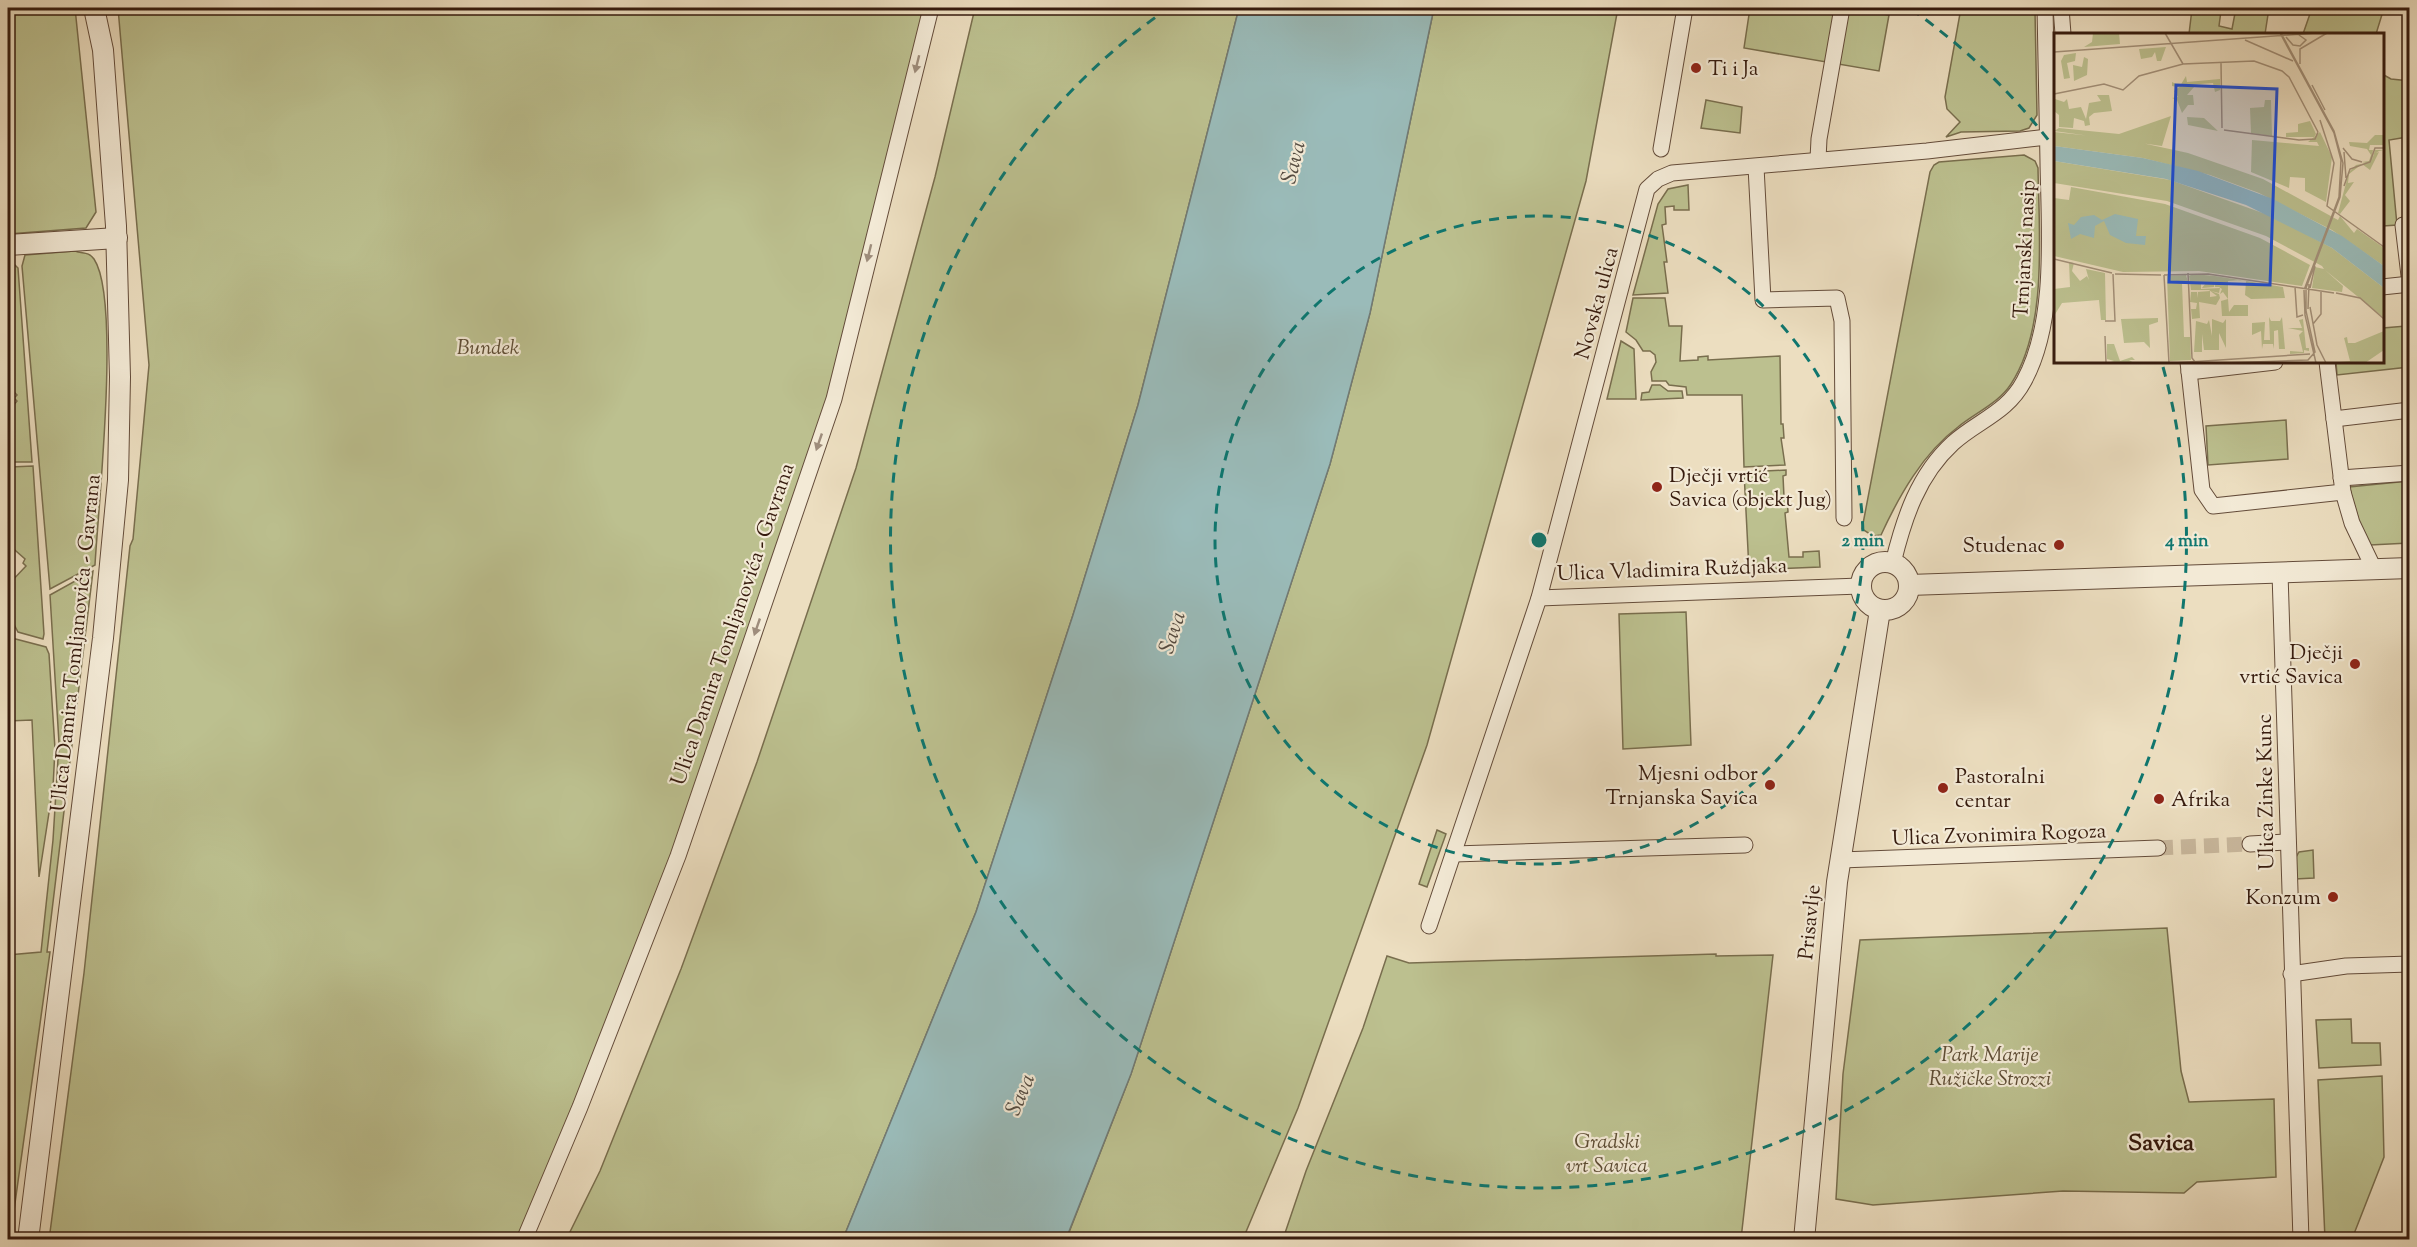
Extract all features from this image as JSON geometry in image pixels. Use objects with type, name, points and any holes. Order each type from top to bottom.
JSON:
[{"type":"street","name":"Ulica Damira Tomljanovića - Gavrana","points":[[94,8],[103,50]]},
{"type":"street","name":"Ulica Damira Tomljanovića - Gavrana","points":[[28,1239],[103,638],[115,522],[120,377],[117,238],[103,50],[105,8]]},
{"type":"street","name":"Ulica Damira Tomljanovića - Gavrana","points":[[524,1239],[580,1107],[678,856],[834,399],[931,8]]},
{"type":"street","points":[[1661,149],[1685,8]]},
{"type":"street","points":[[1818,159],[1819,139],[1842,8]]},
{"type":"street","name":"Trnjanski nasip","points":[[1893,563],[1914,494],[1928,473],[1953,443],[2010,404],[2035,355],[2044,315],[2048,272],[2052,136],[2045,8]]},
{"type":"street","points":[[2061,8],[2063,33]]},
{"type":"street","name":"Novska ulica","points":[[1539,598],[1647,189],[1658,179],[1672,173],[1927,151],[2052,136]]},
{"type":"street","points":[[1756,167],[1763,300],[1837,298],[1842,321],[1844,518]]},
{"type":"street","points":[[2384,287],[2409,284],[2403,225]]},
{"type":"street","points":[[8,245],[117,238]]},
{"type":"street","points":[[2258,363],[2189,367],[2202,490],[2213,506],[2409,473]]},
{"type":"street","points":[[2327,363],[2342,485],[2352,523],[2374,569]]},
{"type":"street","points":[[2334,419],[2409,410]]},
{"type":"street","points":[[1877,563],[1893,563],[1904,571],[1909,585],[1906,599],[1901,605],[1888,611],[1880,610],[1866,602],[1860,586],[1861,579],[1870,566],[1877,563]]},
{"type":"street","points":[[1909,585],[2409,568]]},
{"type":"street","name":"Ulica Zinke Kunc","points":[[2280,573],[2286,726],[2286,842],[2301,1239]]},
{"type":"street","name":"Ulica Vladimira Ruždjaka","points":[[1429,926],[1539,598],[1860,586]]},
{"type":"street","name":"Prisavlje","points":[[1804,1239],[1841,860],[1880,610]]},
{"type":"street","points":[[2250,844],[2286,842]]},
{"type":"street","points":[[1454,854],[1746,845]]},
{"type":"street","name":"Ulica Zvonimira Rogoza","points":[[1841,860],[2158,848]]},
{"type":"street","points":[[2291,974],[2346,966],[2409,964]]},
{"type":"green space","points":[[8,8],[75,8],[96,212],[86,228],[8,234]]},
{"type":"green space","name":"Bundek","points":[[118,8],[926,8],[836,382],[716,738],[574,1105],[519,1239],[49,1240],[84,973],[130,546],[133,539],[149,365]]},
{"type":"green space","points":[[975,8],[1239,8],[1138,405],[1073,615],[976,912],[843,1239],[566,1240],[600,1171],[681,969],[757,762],[856,468],[935,177]]},
{"type":"green space","points":[[1434,8],[1618,8],[1586,181],[1427,745],[1298,1108],[1243,1239],[1066,1240],[1131,1074],[1330,464],[1370,313]]},
{"type":"green space","points":[[1750,8],[1845,8],[1889,15],[1879,71],[1744,48]]},
{"type":"green space","points":[[1961,8],[2016,8],[2025,13],[2035,11],[2037,115],[2029,128],[2020,131],[1961,132],[1946,137],[1960,122],[1947,109],[1945,97]]},
{"type":"green space","points":[[2236,8],[2269,8],[2265,33],[2189,33],[2192,9],[2221,11],[2219,26],[2232,29]]},
{"type":"green space","points":[[2312,8],[2384,8],[2376,33],[2303,33]]},
{"type":"green space","points":[[2384,75],[2391,79],[2410,81],[2407,137],[2389,140],[2397,225],[2384,226]]},
{"type":"green space","points":[[1706,100],[1742,107],[1740,133],[1701,128]]},
{"type":"green space","points":[[2024,155],[2035,161],[2038,168],[2040,250],[2036,308],[2031,336],[2023,361],[2011,384],[2000,397],[1958,427],[1934,449],[1913,476],[1881,535],[1873,536],[1862,529],[1930,172],[1939,162]]},
{"type":"green space","points":[[1688,185],[1689,210],[1674,210],[1674,206],[1665,207],[1666,224],[1662,225],[1668,293],[1633,295],[1658,204],[1668,189]]},
{"type":"green space","points":[[75,251],[92,256],[94,259],[102,281],[106,316],[106,406],[100,499],[95,565],[50,589],[22,266],[25,255]]},
{"type":"green space","points":[[8,262],[12,262],[18,268],[32,462],[14,462],[8,448],[8,412],[17,401],[14,398],[17,395],[8,386]]},
{"type":"green space","points":[[1633,298],[1665,298],[1669,326],[1682,326],[1680,361],[1698,360],[1698,357],[1708,356],[1708,360],[1780,356],[1781,424],[1783,424],[1784,438],[1781,438],[1785,465],[1744,467],[1742,395],[1687,395],[1686,387],[1669,385],[1666,381],[1652,381],[1651,372],[1656,362],[1655,355],[1650,351],[1643,351],[1636,340],[1626,332]]},
{"type":"green space","points":[[2406,326],[2409,367],[2337,375],[2336,363],[2384,363],[2384,328]]},
{"type":"green space","points":[[1621,341],[1634,349],[1636,399],[1607,399]]},
{"type":"green space","points":[[1652,385],[1660,385],[1668,391],[1682,391],[1683,398],[1641,400],[1642,393],[1649,392]]},
{"type":"green space","points":[[2286,420],[2288,459],[2208,465],[2206,426]]},
{"type":"green space","points":[[33,466],[43,639],[18,632],[8,613],[8,585],[26,566],[23,563],[25,559],[8,544],[8,472],[10,467]]},
{"type":"green space","points":[[1786,470],[1786,475],[1783,476],[1784,497],[1787,497],[1788,512],[1785,513],[1789,557],[1803,557],[1803,552],[1819,551],[1820,567],[1749,570],[1744,472]]},
{"type":"green space","points":[[2409,481],[2409,543],[2370,545],[2362,531],[2349,487]]},
{"type":"green space","points":[[93,571],[47,952],[50,952],[10,1239],[8,1239],[8,955],[41,952],[53,840],[59,743],[50,595]]},
{"type":"green space","points":[[1686,612],[1691,745],[1623,749],[1619,614]]},
{"type":"green space","points":[[8,637],[46,647],[49,654],[55,749],[53,787],[39,877],[32,720],[8,721]]},
{"type":"green space","points":[[1437,830],[1446,834],[1427,887],[1419,884]]},
{"type":"green space","points":[[2313,850],[2314,878],[2295,879],[2295,859],[2299,852]]},
{"type":"green space","name":"Park Marije Ružičke Strozzi","points":[[2167,928],[2181,1071],[2189,1102],[2274,1099],[2276,1177],[2197,1182],[2184,1193],[2063,1191],[1873,1205],[1836,1199],[1843,1074],[1860,940]]},
{"type":"green space","name":"Gradski vrt Savica","points":[[1716,954],[1716,956],[1773,955],[1741,1239],[1283,1239],[1306,1171],[1363,1028],[1387,956],[1409,963]]},
{"type":"green space","points":[[2351,1019],[2352,1043],[2380,1043],[2381,1065],[2319,1068],[2316,1020]]},
{"type":"green space","points":[[2382,1076],[2384,1157],[2352,1239],[2325,1239],[2318,1080]]},
{"type":"water","name":"Sava","points":[[1239,8],[1434,8],[1370,313],[1330,464],[1131,1074],[1066,1239],[843,1239],[976,912],[1073,615],[1138,405]]},
{"type":"tunnel","points":[[2158,848],[2250,844]]},
{"type":"place","name":"Ti i Ja","points":[[1696,68]]},
{"type":"place","name":"Dječji vrtić Savica (objekt Jug)","points":[[1657,487]]},
{"type":"place","name":"Studenac","points":[[2059,545]]},
{"type":"place","name":"Dječji vrtić Savica","points":[[2355,664]]},
{"type":"place","name":"Mjesni odbor Trnjanska Savica","points":[[1770,785]]},
{"type":"place","name":"Pastoralni centar","points":[[1943,788]]},
{"type":"place","name":"Afrika","points":[[2159,799]]},
{"type":"place","name":"Konzum","points":[[2333,897]]},
{"type":"district","name":"Savica","points":[[2161,1142]]}]
